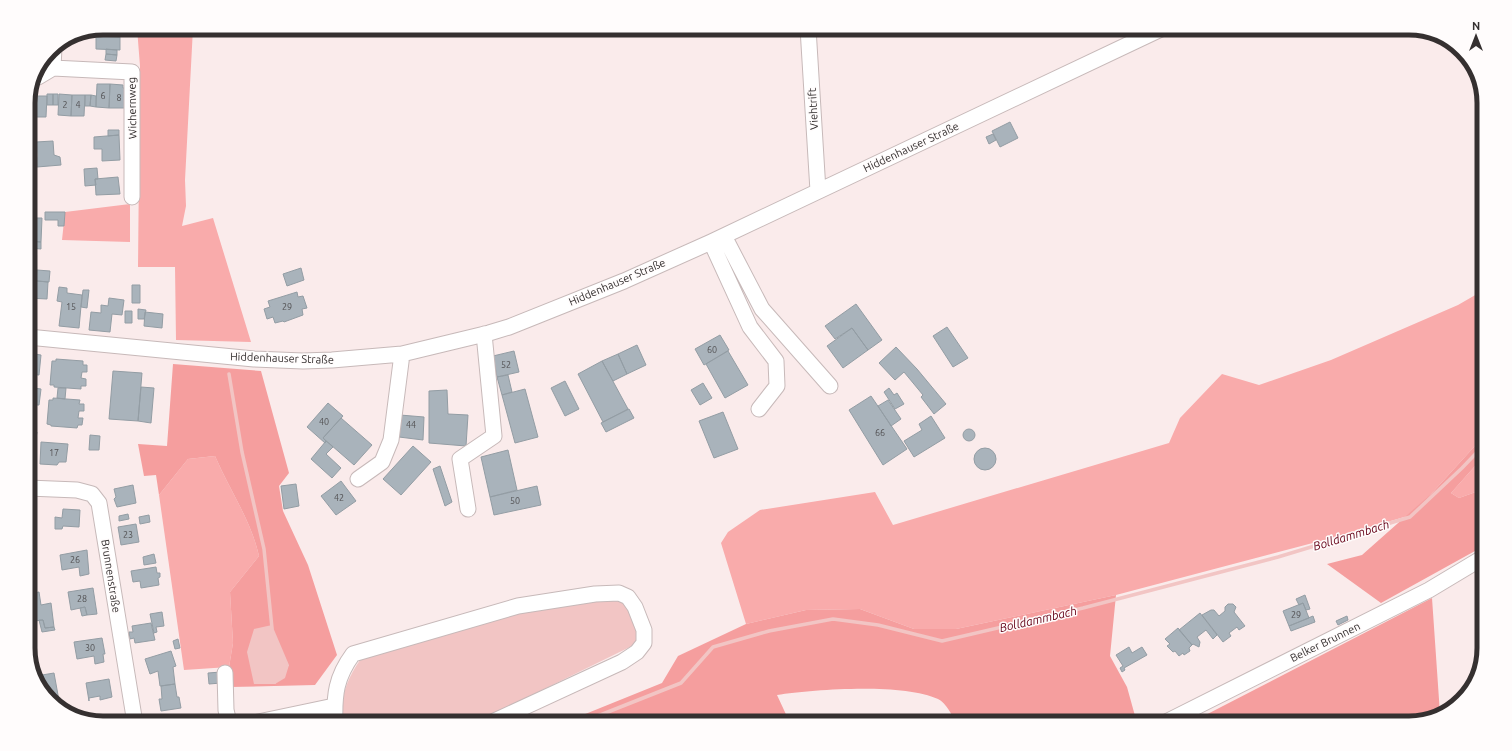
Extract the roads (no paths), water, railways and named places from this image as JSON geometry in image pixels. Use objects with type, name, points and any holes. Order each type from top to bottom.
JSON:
[{"type":"street","name":"Viehtrift","points":[[808,35],[818,190]]},
{"type":"street","name":"Hiddenhauser Straße","points":[[35,338],[254,359],[332,360],[402,354],[484,334],[509,327],[624,281],[717,239],[1148,35]]},
{"type":"street","points":[[41,75],[53,68],[54,57]]},
{"type":"street","name":"Wichernweg","points":[[53,68],[132,72],[132,197]]},
{"type":"street","points":[[717,239],[762,309],[830,386]]},
{"type":"street","points":[[717,239],[750,327],[776,362],[777,386],[759,409]]},
{"type":"street","points":[[468,509],[460,459],[494,436],[484,334]]},
{"type":"street","points":[[358,479],[382,462],[390,440],[402,354]]},
{"type":"street","name":"Brunnenstraße","points":[[35,488],[77,490],[92,494],[99,503],[134,716]]},
{"type":"street","name":"Belker Brunnen","points":[[1178,716],[1430,590],[1477,561]]},
{"type":"street","points":[[335,716],[334,706],[336,688],[342,669],[353,654],[518,606],[595,594],[619,593],[628,597],[635,607],[644,630],[644,643],[637,652],[622,662],[505,716]]},
{"type":"street","points":[[225,673],[227,716]]},
{"type":"street","points":[[287,716],[334,706]]},
{"type":"waterway","points":[[229,374],[242,452],[264,549],[272,628]]},
{"type":"waterway","name":"Bolldammbach","points":[[598,716],[681,683],[713,647],[769,631],[833,619],[878,625],[942,641],[1083,608],[1278,557],[1410,517],[1477,452]]}]
